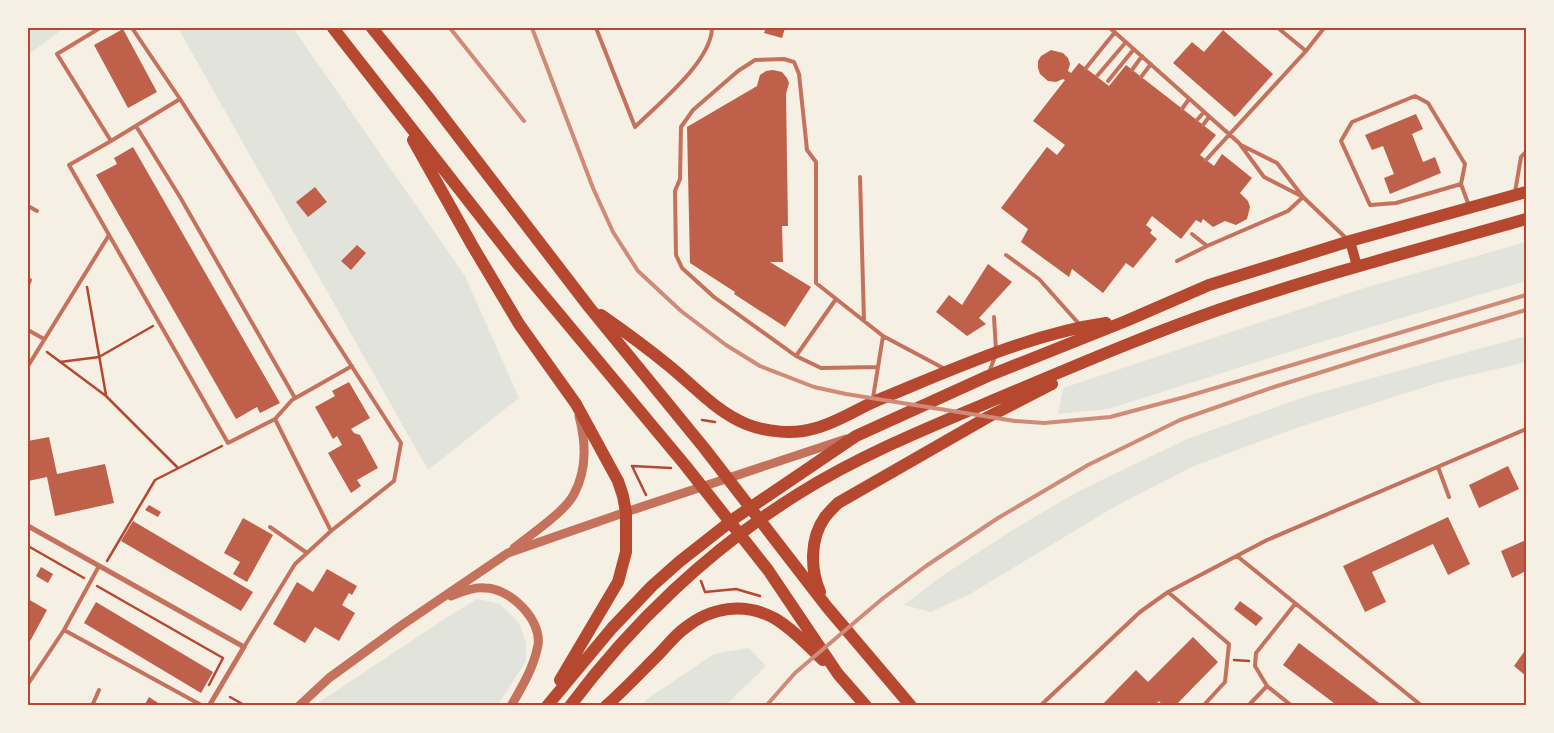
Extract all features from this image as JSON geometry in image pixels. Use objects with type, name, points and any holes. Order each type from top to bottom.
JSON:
[{"type":"main road","points":[[333,28],[520,267],[685,465],[768,570],[838,674]]},
{"type":"main road","points":[[372,28],[428,97],[589,307],[705,449],[827,607],[911,706]]},
{"type":"main road","points":[[393,105],[519,324],[576,404],[618,481],[626,512],[626,552],[618,582],[546,706]]},
{"type":"main road","points":[[546,706],[612,628],[652,586],[679,562],[734,518],[856,436],[988,376],[1208,286],[1350,242],[1521,194]]},
{"type":"main road","points":[[570,706],[610,654],[720,550],[799,493],[901,440],[1132,342],[1222,309],[1357,266],[1526,219]]},
{"type":"main road","points":[[1350,242],[1357,266]]},
{"type":"main road","points":[[589,307],[634,338],[725,413],[746,424],[770,431],[791,432],[815,429],[836,421],[872,403],[996,352],[1081,327],[1126,321]]},
{"type":"main road","points":[[827,607],[816,581],[813,551],[817,533],[825,517],[838,503],[988,417],[1132,342]]},
{"type":"main road","points":[[606,706],[684,628],[708,613],[726,608],[742,608],[757,611],[787,627],[838,674],[866,706]]},
{"type":"street","points":[[299,706],[329,678],[508,553],[561,509],[573,496],[582,475],[585,450],[576,404]]},
{"type":"street","points":[[508,553],[856,436]]},
{"type":"street","points":[[28,526],[244,648],[209,706]]},
{"type":"street","points":[[439,600],[468,590],[486,588],[505,593],[515,600],[526,612],[535,626],[538,643],[531,668],[511,706]]},
{"type":"lane","points":[[100,28],[57,54],[112,141]]},
{"type":"lane","points":[[132,28],[180,99],[401,443],[394,481],[331,531],[295,564],[244,648]]},
{"type":"lane","points":[[596,28],[635,127],[698,63],[712,35],[712,28]]},
{"type":"lane","points":[[1110,28],[1228,134],[1264,177],[1303,198]]},
{"type":"lane","points":[[1278,28],[1306,51]]},
{"type":"lane","points":[[1206,160],[1306,51],[1324,28]]},
{"type":"lane","points":[[1086,68],[1115,32]]},
{"type":"lane","points":[[1097,76],[1126,42]]},
{"type":"lane","points":[[1108,81],[1134,49]]},
{"type":"lane","points":[[1132,70],[1142,56]]},
{"type":"lane","points":[[878,367],[821,368],[796,356],[714,297],[682,268],[676,255],[674,190],[680,179],[680,128],[693,110],[738,71],[755,60],[784,59],[794,62],[799,74],[807,150],[816,162],[816,283],[883,336],[950,371]]},
{"type":"lane","points":[[1141,77],[1151,64]]},
{"type":"lane","points":[[1461,184],[1396,203],[1370,204],[1341,141],[1352,122],[1415,96],[1428,103],[1465,164],[1461,184],[1470,208]]},
{"type":"lane","points":[[180,99],[69,166],[228,444],[275,418],[295,398],[352,366]]},
{"type":"lane","points":[[1182,109],[1189,99]]},
{"type":"lane","points":[[1197,120],[1204,112]]},
{"type":"lane","points":[[1204,126],[1210,117]]},
{"type":"lane","points":[[136,126],[180,197],[295,398]]},
{"type":"lane","points":[[1238,144],[1277,163],[1303,198],[1350,242]]},
{"type":"lane","points":[[1521,194],[1521,157],[1526,152]]},
{"type":"lane","points":[[860,176],[864,321]]},
{"type":"lane","points":[[1177,261],[1288,211],[1303,198]]},
{"type":"lane","points":[[28,206],[37,211]]},
{"type":"lane","points":[[1192,234],[1207,246]]},
{"type":"lane","points":[[28,366],[109,235]]},
{"type":"lane","points":[[1006,255],[1039,279],[1081,327]]},
{"type":"lane","points":[[796,356],[836,299]]},
{"type":"lane","points":[[988,376],[996,352],[994,317]]},
{"type":"lane","points":[[28,330],[44,339]]},
{"type":"lane","points":[[872,403],[883,336]]},
{"type":"lane","points":[[275,418],[331,531]]},
{"type":"lane","points":[[1040,706],[1140,612],[1168,592],[1266,540],[1526,429]]},
{"type":"lane","points":[[1438,467],[1449,497]]},
{"type":"lane","points":[[270,527],[307,553]]},
{"type":"lane","points":[[1237,556],[1422,706]]},
{"type":"lane","points":[[28,684],[64,630],[90,582],[101,567]]},
{"type":"lane","points":[[1168,592],[1229,644],[1225,682],[1203,706]]},
{"type":"lane","points":[[1292,706],[1267,686],[1255,666],[1255,662],[1256,653],[1295,604]]},
{"type":"lane","points":[[64,630],[203,706]]},
{"type":"lane","points":[[1248,706],[1267,686]]},
{"type":"lane","points":[[92,706],[99,690]]},
{"type":"path","points":[[85,275],[106,396]]},
{"type":"path","points":[[60,362],[99,357],[159,323]]},
{"type":"path","points":[[40,347],[106,396],[178,468]]},
{"type":"path","points":[[101,567],[155,480],[228,444]]},
{"type":"path","points":[[646,495],[632,466],[671,468]]},
{"type":"path","points":[[28,546],[223,658],[209,685]]},
{"type":"path","points":[[701,581],[705,592],[736,589],[760,596]]},
{"type":"path","points":[[1227,659],[1255,662]]},
{"type":"path","points":[[230,697],[246,706]]},
{"type":"shaded area","points":[[28,28],[64,28],[28,55]]},
{"type":"shaded area","points":[[178,28],[293,28],[465,276],[519,398],[428,470]]},
{"type":"shaded area","points":[[1526,242],[1526,281],[1314,344],[1108,409],[1058,414],[1063,388],[1364,288]]},
{"type":"shaded area","points":[[1526,336],[1526,362],[1441,382],[1299,427],[1194,466],[1114,507],[970,594],[931,612],[904,605],[942,576],[1011,531],[1079,491],[1187,439],[1307,396]]},
{"type":"shaded area","points":[[477,599],[500,604],[519,623],[526,643],[526,661],[498,705],[315,705],[446,618]]},
{"type":"shaded area","points":[[749,648],[766,666],[726,705],[643,705],[647,699],[714,654]]},
{"type":"building","points":[[766,28],[785,28],[782,38],[764,33]]},
{"type":"building","points":[[123,29],[157,92],[128,108],[94,45]]},
{"type":"building","points":[[1223,30],[1273,74],[1235,117],[1173,63],[1192,42],[1204,52]]},
{"type":"building","points":[[1051,50],[1063,53],[1068,58],[1070,64],[1068,71],[1071,73],[1079,63],[1109,86],[1126,65],[1216,135],[1200,155],[1214,166],[1222,154],[1252,178],[1240,193],[1248,201],[1250,207],[1247,219],[1236,225],[1225,221],[1213,227],[1203,219],[1201,223],[1196,220],[1181,239],[1152,216],[1146,225],[1152,230],[1150,233],[1157,239],[1133,268],[1126,263],[1103,293],[1072,269],[1069,277],[1021,242],[1028,229],[1001,208],[1047,147],[1057,155],[1065,145],[1033,121],[1065,80],[1048,81],[1040,74],[1038,61],[1041,56]]},
{"type":"building","points":[[766,71],[782,72],[789,83],[786,94],[788,226],[782,226],[783,262],[770,262],[811,287],[785,327],[690,263],[687,127],[757,86],[760,75]]},
{"type":"building","points":[[1416,114],[1423,129],[1412,134],[1423,162],[1435,157],[1441,173],[1390,194],[1384,178],[1394,174],[1383,146],[1372,150],[1365,135]]},
{"type":"building","points":[[133,147],[280,403],[260,413],[257,407],[236,419],[96,175],[117,164],[114,158]]},
{"type":"building","points":[[315,187],[327,202],[308,217],[296,202]]},
{"type":"building","points":[[357,245],[366,253],[351,270],[341,261]]},
{"type":"building","points":[[988,264],[1012,282],[979,318],[986,324],[967,336],[936,312],[949,295],[962,305]]},
{"type":"building","points":[[349,382],[370,418],[351,429],[354,433],[360,435],[378,468],[357,480],[361,486],[351,493],[328,453],[342,445],[337,436],[333,439],[315,407],[335,396],[332,391]]},
{"type":"building","points":[[49,437],[57,474],[105,464],[114,503],[55,516],[47,477],[28,481],[28,441]]},
{"type":"building","points":[[1508,466],[1519,489],[1479,508],[1469,485]]},
{"type":"building","points":[[149,505],[161,512],[158,517],[145,510]]},
{"type":"building","points":[[1448,517],[1470,564],[1448,575],[1433,544],[1372,572],[1386,602],[1365,612],[1343,566]]},
{"type":"building","points":[[243,518],[273,535],[247,582],[233,574],[240,562],[224,553]]},
{"type":"building","points":[[133,521],[253,592],[241,611],[121,541]]},
{"type":"building","points":[[1526,540],[1526,571],[1512,578],[1501,551]]},
{"type":"building","points":[[41,567],[53,574],[48,583],[36,576]]},
{"type":"building","points":[[327,569],[357,586],[352,595],[349,593],[342,605],[355,613],[339,641],[315,627],[305,643],[273,624],[297,582],[313,592]]},
{"type":"building","points":[[28,599],[47,610],[28,645]]},
{"type":"building","points":[[1240,601],[1263,618],[1256,626],[1234,609]]},
{"type":"building","points":[[96,602],[213,672],[201,693],[84,623]]},
{"type":"building","points":[[1193,637],[1218,662],[1175,706],[1163,706],[1159,701],[1154,706],[1101,706],[1136,670],[1148,682]]},
{"type":"building","points":[[1299,643],[1383,706],[1338,706],[1283,665]]},
{"type":"building","points":[[1526,649],[1526,676],[1514,666]]},
{"type":"building","points":[[149,697],[163,706],[144,706]]},
{"type":"railway","points":[[450,28],[524,121]]},
{"type":"railway","points":[[532,28],[593,188],[613,232],[638,271],[681,311],[726,345],[760,366],[814,387],[846,394],[1015,421],[1044,423],[1110,417],[1185,397],[1526,295]]},
{"type":"railway","points":[[766,706],[795,673],[882,599],[926,566],[998,518],[1088,465],[1180,420],[1274,387],[1526,310]]}]
